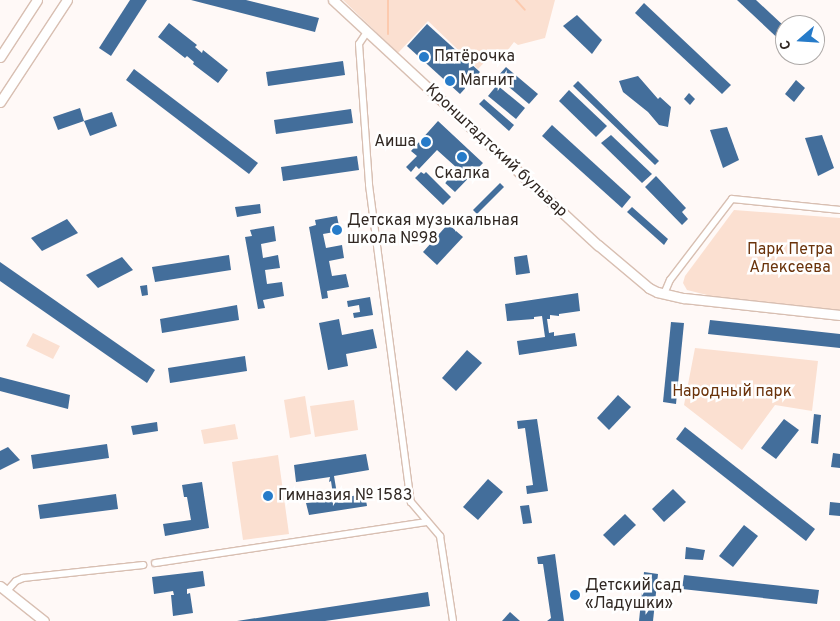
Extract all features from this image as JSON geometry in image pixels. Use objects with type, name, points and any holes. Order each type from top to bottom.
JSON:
[{"type":"main road","points":[[0,57],[37,0]]},
{"type":"main road","points":[[0,102],[67,0]]},
{"type":"main road","name":"Кронштадтский бульвар","points":[[333,0],[598,245],[641,282],[664,294],[698,300],[840,315]]},
{"type":"main road","points":[[3,589],[44,621]]},
{"type":"street","points":[[367,32],[359,44],[360,77],[374,228],[411,502],[440,536],[453,621]]},
{"type":"street","points":[[664,294],[670,280],[732,199],[840,210]]},
{"type":"street","points":[[155,563],[427,522]]},
{"type":"street","points":[[3,589],[23,578],[143,565]]},
{"type":"green space","points":[[343,0],[555,0],[545,38],[518,45],[514,42],[503,56],[495,51],[478,69],[428,21],[398,53]]},
{"type":"green space","name":"Парк Петра Алексеева","points":[[734,210],[840,218],[840,310],[715,297],[687,290],[683,283],[685,276]]},
{"type":"green space","points":[[33,333],[60,346],[53,359],[26,346]]},
{"type":"green space","name":"Народный парк","points":[[695,348],[818,361],[812,411],[775,405],[742,450],[684,405]]},
{"type":"green space","points":[[305,396],[311,434],[290,438],[284,400]]},
{"type":"green space","points":[[354,400],[358,430],[315,437],[310,406]]},
{"type":"green space","points":[[235,424],[238,439],[204,444],[201,430]]},
{"type":"green space","points":[[278,455],[289,534],[243,540],[232,462]]},
{"type":"building","points":[[130,0],[147,0],[111,56],[99,48]]},
{"type":"building","points":[[191,0],[246,0],[319,18],[315,32]]},
{"type":"building","points":[[737,0],[756,0],[775,18],[775,36]]},
{"type":"building","points":[[644,3],[731,85],[722,94],[635,13]]},
{"type":"building","points":[[577,15],[602,40],[592,54],[563,26]]},
{"type":"building","points":[[169,23],[197,45],[195,47],[202,53],[203,50],[228,70],[218,83],[193,64],[194,62],[187,56],[185,58],[158,37]]},
{"type":"building","points":[[427,24],[480,72],[460,94],[407,46]]},
{"type":"building","points":[[343,61],[345,75],[268,86],[266,72]]},
{"type":"building","points":[[506,67],[538,94],[529,104],[497,77]]},
{"type":"building","points":[[134,69],[258,163],[249,174],[126,80]]},
{"type":"building","points":[[638,76],[658,99],[660,97],[671,107],[668,127],[659,125],[648,112],[623,92],[619,81]]},
{"type":"building","points":[[796,80],[805,88],[794,102],[785,94]]},
{"type":"building","points":[[578,81],[659,161],[655,165],[573,86]]},
{"type":"building","points":[[497,85],[525,108],[516,119],[488,96]]},
{"type":"building","points":[[569,90],[607,126],[596,137],[559,101]]},
{"type":"building","points":[[689,93],[695,99],[690,105],[684,99]]},
{"type":"building","points":[[484,99],[514,125],[509,131],[479,104]]},
{"type":"building","points":[[80,108],[84,121],[58,130],[53,117]]},
{"type":"building","points":[[351,109],[353,123],[276,134],[274,120]]},
{"type":"building","points":[[112,112],[117,126],[90,136],[84,121]]},
{"type":"building","points":[[438,121],[483,163],[455,192],[444,182],[457,168],[437,150],[419,169],[416,166],[411,172],[406,167],[417,156],[411,151]]},
{"type":"building","points":[[552,125],[631,197],[622,208],[542,136]]},
{"type":"building","points":[[727,127],[739,160],[723,168],[710,130]]},
{"type":"building","points":[[611,135],[652,174],[642,183],[601,143]]},
{"type":"building","points":[[822,135],[834,168],[818,176],[805,138]]},
{"type":"building","points":[[357,156],[359,170],[283,181],[281,167]]},
{"type":"building","points":[[421,172],[424,174],[426,172],[451,197],[443,205],[415,178]]},
{"type":"building","points":[[656,176],[686,208],[682,212],[688,219],[682,225],[645,187]]},
{"type":"building","points":[[500,183],[504,187],[477,214],[473,210]]},
{"type":"building","points":[[260,204],[261,213],[237,217],[235,207]]},
{"type":"building","points":[[632,207],[668,239],[664,245],[627,212]]},
{"type":"building","points":[[337,216],[340,231],[323,234],[326,248],[342,245],[344,258],[329,261],[332,276],[346,274],[349,287],[327,291],[328,298],[322,299],[309,227],[316,225],[315,220]]},
{"type":"building","points":[[67,219],[78,233],[42,251],[31,238]]},
{"type":"building","points":[[448,224],[463,237],[437,265],[423,252]]},
{"type":"building","points":[[274,226],[276,241],[261,244],[263,258],[278,255],[280,268],[265,270],[267,284],[282,282],[284,296],[263,300],[265,308],[258,309],[245,237],[252,236],[250,230]]},
{"type":"building","points":[[229,255],[231,270],[155,282],[152,267]]},
{"type":"building","points":[[527,255],[530,273],[516,275],[514,257]]},
{"type":"building","points":[[122,257],[133,270],[98,288],[86,275]]},
{"type":"building","points":[[0,262],[155,370],[147,383],[0,281]]},
{"type":"building","points":[[147,285],[148,295],[142,296],[140,286]]},
{"type":"building","points":[[578,293],[580,311],[559,314],[559,316],[550,315],[550,319],[547,319],[549,333],[554,332],[554,336],[575,333],[577,346],[519,355],[517,341],[545,337],[542,316],[534,317],[534,319],[507,321],[505,304]]},
{"type":"building","points":[[370,297],[373,315],[354,318],[353,313],[360,312],[359,305],[348,307],[347,301]]},
{"type":"building","points":[[237,305],[239,320],[162,333],[160,319]]},
{"type":"building","points":[[339,319],[342,335],[373,329],[377,348],[346,354],[348,366],[328,370],[319,323]]},
{"type":"building","points":[[710,320],[840,334],[840,348],[708,334]]},
{"type":"building","points":[[671,322],[684,323],[676,404],[663,402]]},
{"type":"building","points":[[467,350],[482,363],[456,391],[442,378]]},
{"type":"building","points":[[245,356],[247,371],[170,383],[168,368]]},
{"type":"building","points":[[0,377],[70,395],[68,409],[0,391]]},
{"type":"building","points":[[618,395],[631,407],[609,430],[597,418]]},
{"type":"building","points":[[814,414],[821,415],[818,444],[811,443]]},
{"type":"building","points":[[537,419],[548,491],[527,494],[526,486],[533,485],[525,428],[518,429],[517,421]]},
{"type":"building","points":[[784,419],[799,430],[776,459],[761,448]]},
{"type":"building","points":[[157,422],[158,431],[133,435],[131,426]]},
{"type":"building","points":[[685,427],[815,529],[806,541],[676,439]]},
{"type":"building","points":[[107,444],[109,458],[33,469],[31,455]]},
{"type":"building","points":[[8,447],[20,460],[0,470],[0,451]]},
{"type":"building","points":[[833,453],[840,454],[840,468],[831,467]]},
{"type":"building","points":[[366,454],[369,470],[334,476],[337,494],[340,494],[340,498],[365,494],[367,506],[309,515],[306,503],[331,499],[331,495],[333,495],[331,481],[329,482],[330,477],[296,482],[294,465]]},
{"type":"building","points":[[488,479],[503,492],[478,520],[463,507]]},
{"type":"building","points":[[202,482],[209,528],[165,536],[163,524],[191,520],[187,497],[184,497],[182,485]]},
{"type":"building","points":[[673,489],[686,502],[664,522],[652,509]]},
{"type":"building","points":[[116,494],[118,509],[40,519],[38,505]]},
{"type":"building","points":[[830,502],[840,503],[840,516],[829,515]]},
{"type":"building","points":[[529,505],[532,523],[523,524],[520,506]]},
{"type":"building","points":[[625,514],[636,525],[614,546],[603,535]]},
{"type":"building","points":[[744,525],[758,536],[733,567],[719,556]]},
{"type":"building","points":[[686,547],[705,550],[703,560],[685,559]]},
{"type":"building","points":[[555,554],[564,621],[547,621],[551,618],[543,564],[538,564],[537,557]]},
{"type":"building","points":[[203,571],[205,586],[187,589],[187,594],[190,593],[193,613],[173,616],[171,595],[174,595],[173,591],[154,594],[152,577]]},
{"type":"building","points":[[644,572],[658,574],[653,621],[639,621]]},
{"type":"building","points":[[684,575],[819,590],[817,604],[682,589]]},
{"type":"building","points":[[428,592],[430,606],[325,621],[237,621]]},
{"type":"building","points":[[510,612],[520,621],[502,621]]},
{"type":"waterway","points":[[388,0],[388,34]]},
{"type":"waterway","points":[[516,0],[525,10]]},
{"type":"place","name":"Пятёрочка","points":[[424,57]]},
{"type":"place","name":"Магнит","points":[[450,81]]},
{"type":"place","name":"Аиша","points":[[426,142]]},
{"type":"place","name":"Скалка","points":[[462,157]]},
{"type":"place","name":"Детская музыкальная школа №98","points":[[337,230]]},
{"type":"place","name":"Гимназия № 1583","points":[[268,496]]},
{"type":"place","name":"Детский сад «Ладушки»","points":[[575,595]]}]
